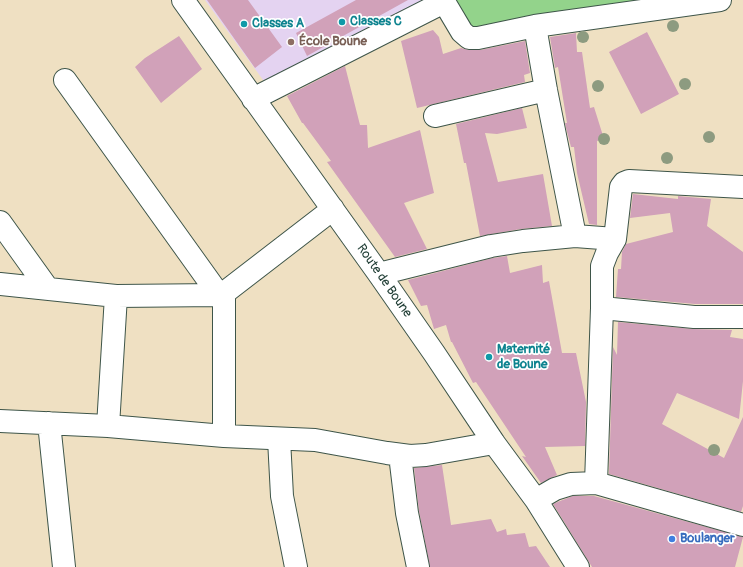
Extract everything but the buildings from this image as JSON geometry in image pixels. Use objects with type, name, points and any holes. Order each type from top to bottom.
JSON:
[{"type":"street","name":"Route de Boune","points":[[183,0],[379,274],[494,443],[536,500],[578,567]]},
{"type":"street","points":[[253,99],[444,1],[462,32],[469,38],[478,38],[535,26],[720,0]]},
{"type":"street","points":[[535,26],[575,236]]},
{"type":"street","points":[[65,80],[221,294],[224,436]]},
{"type":"street","points":[[435,116],[546,90]]},
{"type":"street","points":[[596,483],[602,266],[615,239],[621,187],[624,183],[629,181],[743,187]]},
{"type":"street","points":[[0,284],[116,296],[221,294],[333,209]]},
{"type":"street","points":[[0,222],[48,289]]},
{"type":"street","points":[[379,274],[491,246],[523,241],[575,236],[615,239]]},
{"type":"street","points":[[108,426],[116,296]]},
{"type":"street","points":[[602,308],[694,317],[743,317]]},
{"type":"street","points":[[0,421],[108,426],[224,436],[315,440],[400,455],[426,455],[494,443]]},
{"type":"street","points":[[49,423],[64,567]]},
{"type":"street","points":[[279,439],[282,496],[296,567]]},
{"type":"street","points":[[400,455],[407,513],[418,567]]},
{"type":"street","points":[[536,500],[571,484],[596,483],[743,524]]},
{"type":"shaded area","name":"École Boune","points":[[205,0],[428,0],[266,84]]},
{"type":"green space","points":[[454,0],[665,0],[470,28]]},
{"type":"place","name":"Classes C","points":[[342,22]]},
{"type":"place","name":"Classes A","points":[[244,24]]},
{"type":"place","name":"École Boune","points":[[291,42]]},
{"type":"place","name":"Maternité de Boune","points":[[489,357]]},
{"type":"place","name":"Boulanger","points":[[672,539]]}]
